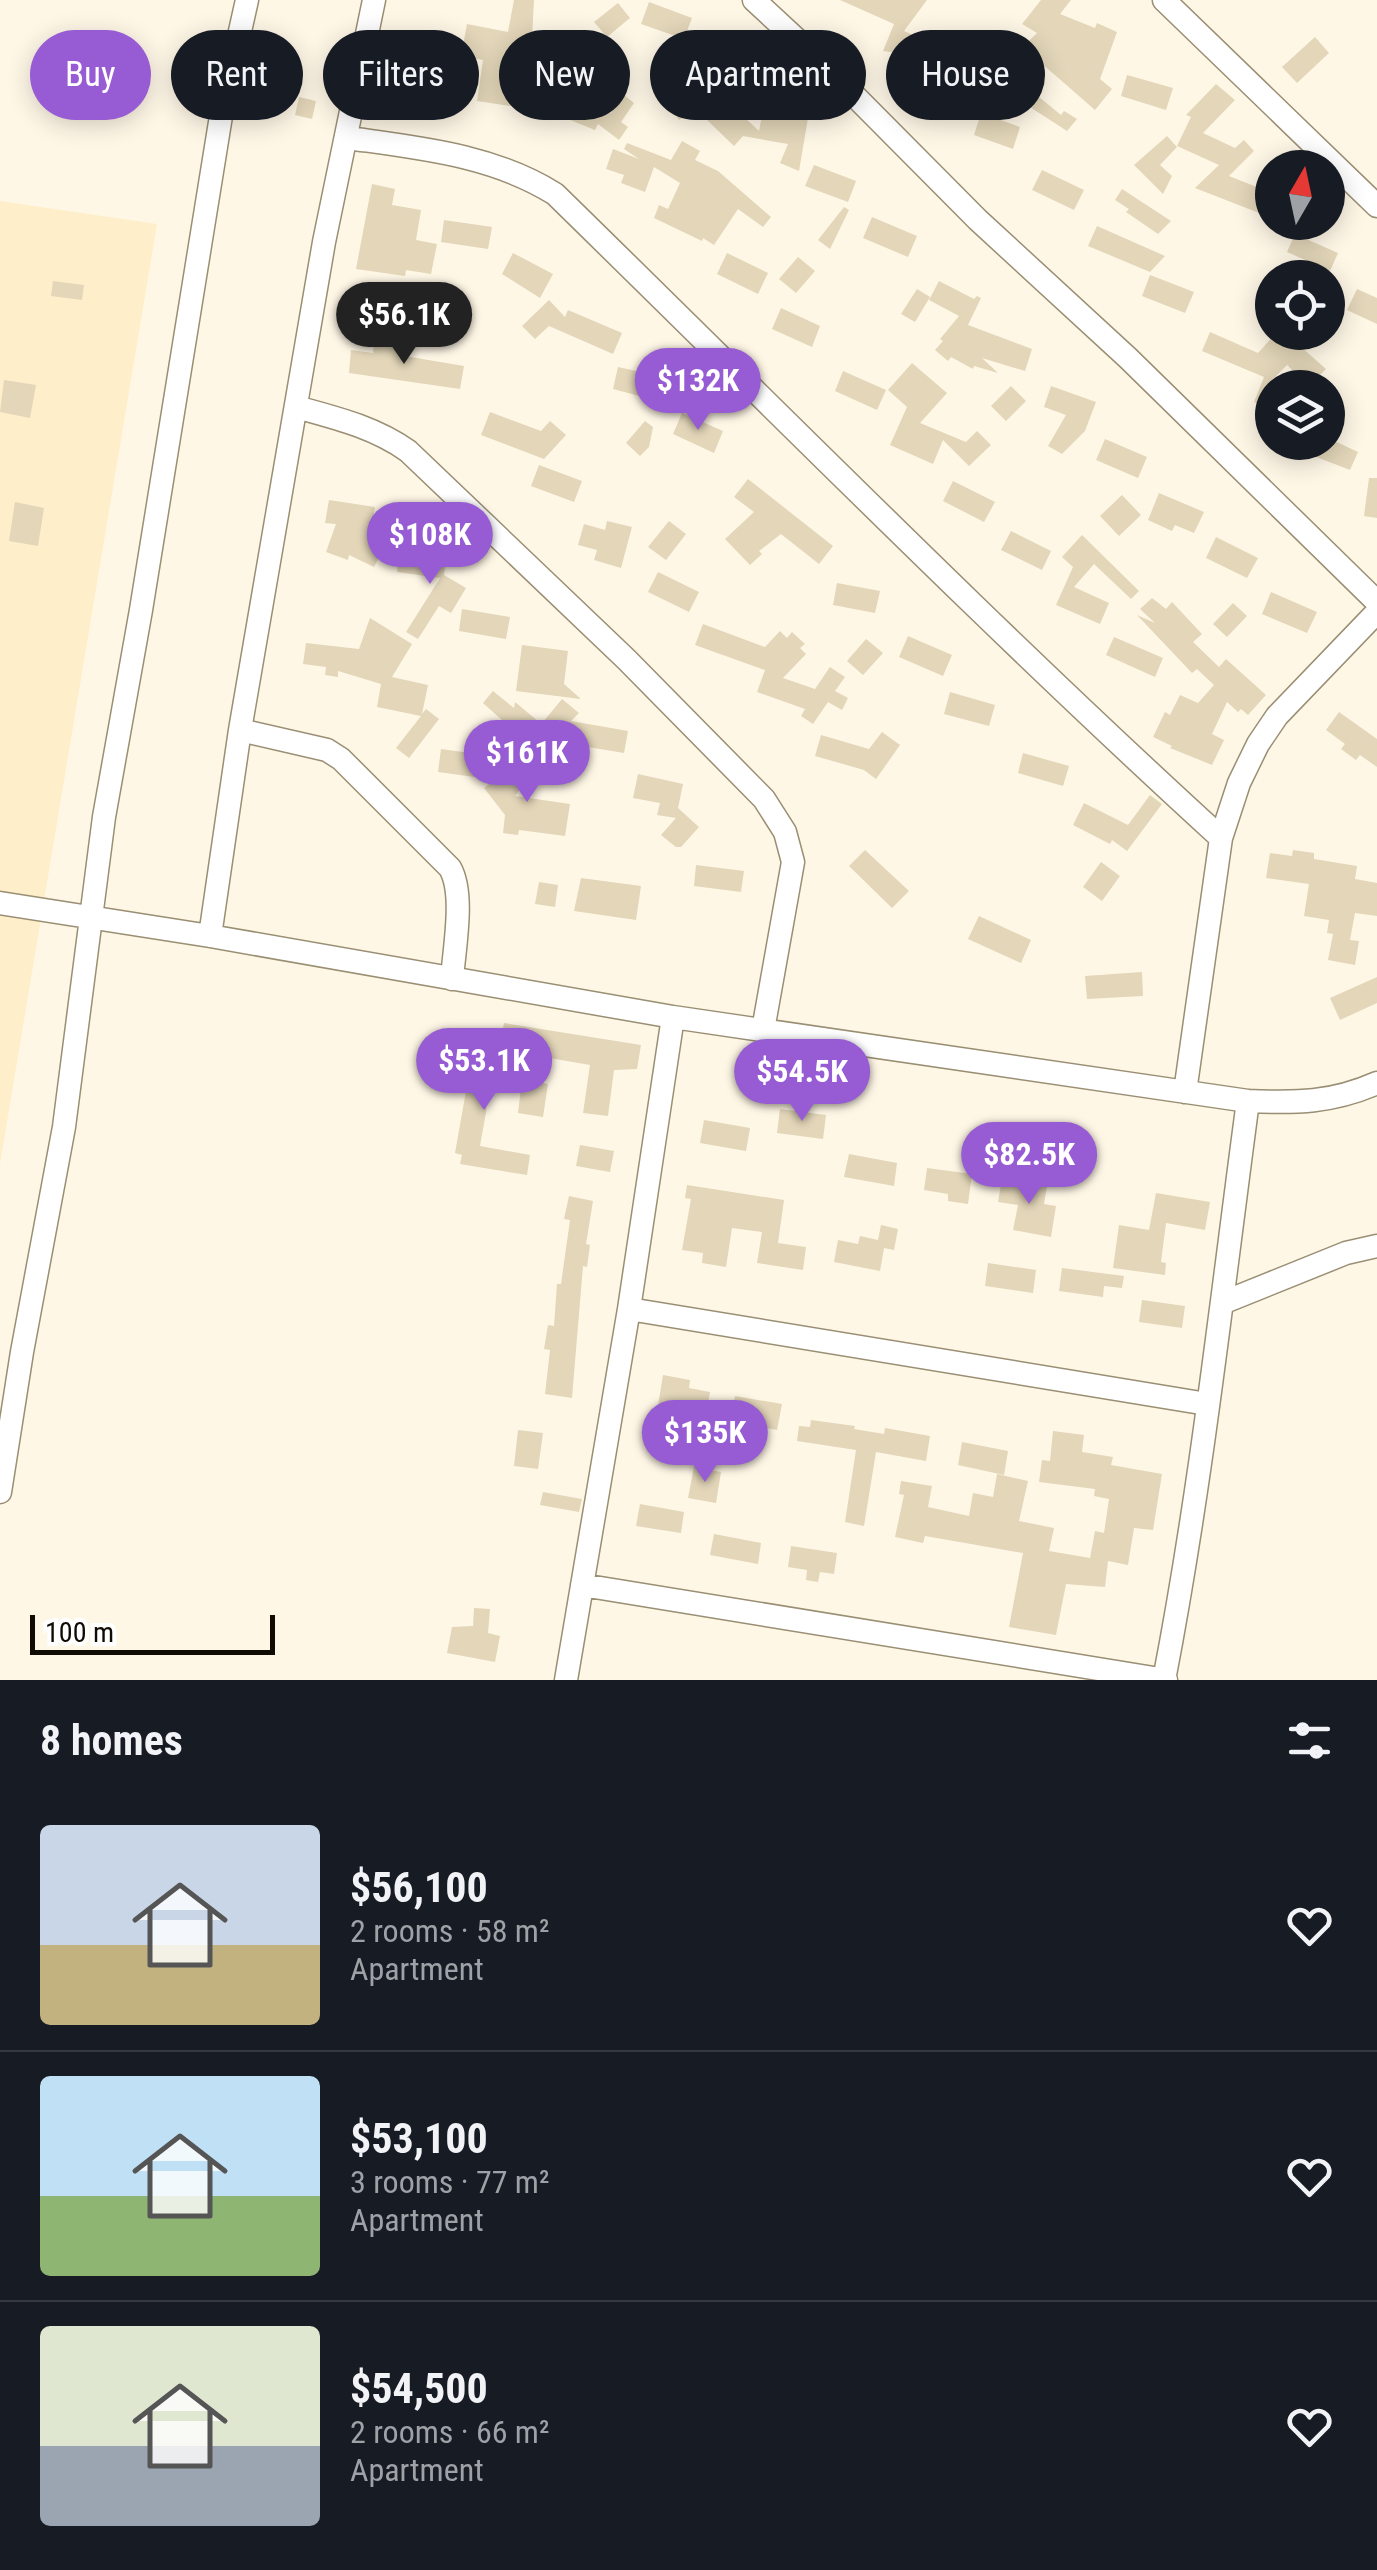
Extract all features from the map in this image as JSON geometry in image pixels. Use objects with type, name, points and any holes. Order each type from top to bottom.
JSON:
[{"type":"street","points":[[0,1492],[64,1127],[104,818],[221,116],[247,0]]},
{"type":"street","points":[[210,936],[240,730],[324,242],[374,0]]},
{"type":"street","points":[[754,0],[1377,602]]},
{"type":"street","points":[[1164,0],[1377,206]]},
{"type":"street","points":[[348,138],[486,162],[524,175],[555,194],[793,431],[1113,739],[1222,838]]},
{"type":"street","points":[[296,408],[362,426],[408,451],[612,646],[764,799],[786,832],[793,862],[764,1030]]},
{"type":"street","points":[[1185,1092],[1222,838],[1239,784],[1277,716],[1377,612]]},
{"type":"street","points":[[240,730],[327,750],[342,758],[450,868],[458,894],[452,980]]},
{"type":"street","points":[[0,903],[672,1016],[1248,1101],[1300,1103],[1377,1096]]},
{"type":"street","points":[[566,1680],[629,1309],[672,1016]]},
{"type":"street","points":[[1347,1096],[1377,1083]]},
{"type":"street","points":[[582,1585],[1165,1680],[1248,1101]]},
{"type":"street","points":[[1222,1303],[1346,1252],[1377,1246]]},
{"type":"street","points":[[629,1309],[1207,1404]]},
{"type":"street","points":[[1006,1680],[1008,1656]]},
{"type":"shaded area","points":[[0,201],[157,224],[0,1164]]},
{"type":"building","points":[[514,0],[534,0],[532,30],[508,30]]},
{"type":"building","points":[[840,0],[927,0],[905,30],[892,30],[894,24]]},
{"type":"building","points":[[1041,0],[1071,0],[1060,14],[1117,32],[1100,79],[1112,89],[1095,110],[1045,66],[1045,30],[1032,30],[1022,24]]},
{"type":"building","points":[[649,2],[692,18],[687,30],[658,30],[641,24]]},
{"type":"building","points":[[618,3],[630,18],[615,30],[601,30],[594,22]]},
{"type":"building","points":[[467,24],[499,30],[499,104],[479,101],[483,60],[479,59],[479,30],[466,30]]},
{"type":"building","points":[[1315,37],[1329,53],[1297,83],[1282,67]]},
{"type":"building","points":[[1127,75],[1173,88],[1166,110],[1121,96]]},
{"type":"building","points":[[1216,84],[1235,100],[1203,133],[1235,148],[1244,140],[1254,151],[1229,176],[1255,186],[1255,211],[1195,188],[1219,165],[1177,146],[1191,117],[1186,115]]},
{"type":"building","points":[[303,98],[316,101],[312,119],[303,117]]},
{"type":"building","points":[[1045,102],[1061,115],[1064,111],[1077,119],[1067,131],[1045,117]]},
{"type":"building","points":[[570,120],[622,120],[628,127],[619,140],[598,124],[595,130]]},
{"type":"building","points":[[707,120],[747,120],[759,131],[761,120],[808,120],[799,171],[780,163],[788,144],[743,136],[734,146]]},
{"type":"building","points":[[979,120],[1000,120],[1020,127],[1013,149],[974,135]]},
{"type":"building","points":[[1167,136],[1177,147],[1160,165],[1172,176],[1163,194],[1134,165]]},
{"type":"building","points":[[682,141],[700,151],[695,160],[718,171],[771,217],[763,227],[738,209],[714,245],[703,238],[702,241],[654,218],[659,205],[668,209],[680,183],[654,167],[645,192],[621,183],[624,175],[606,169],[613,149],[639,159],[624,149],[627,143],[671,160]]},
{"type":"building","points":[[814,165],[856,181],[848,202],[805,186]]},
{"type":"building","points":[[1042,170],[1084,190],[1074,210],[1032,190]]},
{"type":"building","points":[[372,184],[395,189],[392,205],[421,210],[416,240],[437,244],[431,274],[406,270],[405,276],[356,269]]},
{"type":"building","points":[[1122,189],[1171,221],[1158,234],[1115,200]]},
{"type":"building","points":[[844,207],[849,210],[830,249],[818,240]]},
{"type":"building","points":[[872,217],[917,236],[908,257],[863,238]]},
{"type":"building","points":[[444,220],[492,227],[488,249],[441,242]]},
{"type":"building","points":[[1097,226],[1165,256],[1150,272],[1088,246]]},
{"type":"building","points":[[1292,240],[1309,240],[1338,253],[1335,260],[1305,260],[1287,252]]},
{"type":"building","points":[[513,253],[553,274],[540,298],[502,274]]},
{"type":"building","points":[[727,253],[768,273],[758,294],[717,274]]},
{"type":"building","points":[[798,257],[815,271],[796,293],[779,279]]},
{"type":"building","points":[[1150,275],[1194,292],[1185,313],[1142,296]]},
{"type":"building","points":[[53,281],[84,285],[82,300],[51,296]]},
{"type":"building","points":[[939,281],[974,299],[981,298],[968,325],[1032,349],[1025,371],[982,358],[998,373],[974,366],[973,369],[951,357],[948,361],[935,350],[959,316],[929,300]]},
{"type":"building","points":[[917,289],[930,297],[915,322],[901,314]]},
{"type":"building","points":[[1357,289],[1377,298],[1377,324],[1347,310]]},
{"type":"building","points":[[549,300],[565,317],[568,310],[622,333],[613,354],[549,326],[535,339],[522,326]]},
{"type":"building","points":[[401,304],[427,307],[425,323],[398,319]]},
{"type":"building","points":[[781,308],[820,326],[812,347],[772,329]]},
{"type":"building","points":[[1210,332],[1258,353],[1304,350],[1326,369],[1292,370],[1287,365],[1282,370],[1255,370],[1255,373],[1202,351]]},
{"type":"building","points":[[374,339],[401,342],[399,355],[464,366],[460,389],[349,373],[351,350],[373,353]]},
{"type":"building","points":[[912,363],[947,393],[920,423],[966,442],[977,431],[991,445],[969,466],[943,440],[933,464],[890,445],[907,407],[888,390]]},
{"type":"building","points":[[618,367],[664,377],[658,401],[613,389]]},
{"type":"building","points":[[843,371],[886,390],[877,410],[835,391]]},
{"type":"building","points":[[4,380],[36,385],[30,418],[0,412]]},
{"type":"building","points":[[1011,386],[1026,401],[1006,421],[991,406]]},
{"type":"building","points":[[1051,386],[1096,402],[1085,431],[1062,454],[1048,446],[1066,415],[1044,407]]},
{"type":"building","points":[[490,412],[541,431],[550,421],[566,435],[544,459],[481,435]]},
{"type":"building","points":[[682,413],[723,431],[714,453],[673,434]]},
{"type":"building","points":[[645,421],[653,427],[649,447],[640,456],[626,443]]},
{"type":"building","points":[[1105,439],[1147,457],[1138,478],[1096,460]]},
{"type":"building","points":[[1345,446],[1358,452],[1350,470],[1324,460],[1345,460]]},
{"type":"building","points":[[539,465],[582,481],[574,502],[531,486]]},
{"type":"building","points":[[1369,478],[1377,478],[1377,518],[1364,516]]},
{"type":"building","points":[[748,479],[833,546],[819,564],[781,534],[759,551],[762,554],[750,565],[725,539],[754,512],[734,497]]},
{"type":"building","points":[[953,481],[995,502],[984,522],[943,501]]},
{"type":"building","points":[[1159,493],[1204,512],[1194,533],[1175,525],[1172,531],[1148,520]]},
{"type":"building","points":[[1122,495],[1141,515],[1119,536],[1100,516]]},
{"type":"building","points":[[329,500],[375,507],[375,535],[387,541],[374,567],[349,555],[348,560],[326,552],[336,524],[325,523]]},
{"type":"building","points":[[15,502],[44,508],[38,546],[9,541]]},
{"type":"building","points":[[607,521],[632,527],[621,568],[594,560],[597,550],[578,545],[584,524],[605,530]]},
{"type":"building","points":[[669,521],[686,534],[666,560],[648,547]]},
{"type":"building","points":[[1011,531],[1051,551],[1042,570],[1001,550]]},
{"type":"building","points":[[1082,535],[1139,591],[1131,599],[1094,564],[1074,587],[1109,603],[1100,624],[1056,605],[1073,567],[1062,557]]},
{"type":"building","points":[[1216,537],[1258,558],[1247,578],[1206,558]]},
{"type":"building","points":[[399,551],[446,557],[444,575],[466,588],[451,613],[439,606],[418,639],[406,632],[440,578],[397,572]]},
{"type":"building","points":[[658,572],[699,592],[689,612],[648,592]]},
{"type":"building","points":[[837,583],[880,591],[875,613],[833,605]]},
{"type":"building","points":[[1271,592],[1317,612],[1307,633],[1262,614]]},
{"type":"building","points":[[1152,598],[1166,609],[1172,602],[1202,634],[1193,642],[1219,667],[1226,659],[1266,695],[1248,715],[1227,702],[1212,734],[1224,740],[1212,765],[1153,737],[1165,712],[1170,715],[1180,695],[1198,703],[1214,685],[1197,669],[1192,673],[1137,615],[1155,623],[1140,609]]},
{"type":"building","points":[[1233,603],[1247,616],[1227,637],[1213,624]]},
{"type":"building","points":[[462,609],[510,617],[506,639],[459,631]]},
{"type":"building","points":[[370,618],[412,644],[392,677],[428,685],[422,714],[426,709],[439,719],[409,758],[396,748],[421,716],[377,707],[381,684],[338,671],[338,677],[325,675],[326,667],[303,664],[306,643],[359,649]]},
{"type":"building","points":[[703,624],[765,647],[780,631],[787,638],[792,632],[805,644],[800,648],[806,654],[783,678],[815,689],[830,667],[845,677],[835,691],[848,698],[842,710],[828,702],[813,724],[801,716],[805,709],[757,692],[765,670],[695,645]]},
{"type":"building","points":[[908,636],[952,655],[943,676],[899,657]]},
{"type":"building","points":[[1114,637],[1163,658],[1155,677],[1106,655]]},
{"type":"building","points":[[866,639],[883,653],[863,675],[847,661]]},
{"type":"building","points":[[522,645],[568,651],[564,684],[581,699],[516,691]]},
{"type":"building","points":[[493,691],[514,708],[515,702],[539,722],[524,740],[483,703]]},
{"type":"building","points":[[950,692],[995,705],[989,726],[944,714]]},
{"type":"building","points":[[562,699],[579,713],[571,721],[628,731],[624,753],[570,744],[543,722]]},
{"type":"building","points":[[1339,712],[1377,739],[1377,767],[1360,755],[1356,760],[1341,749],[1345,744],[1326,730]]},
{"type":"building","points":[[882,732],[900,745],[876,779],[864,770],[815,756],[821,735],[869,749]]},
{"type":"building","points":[[441,749],[485,755],[482,778],[438,772]]},
{"type":"building","points":[[1023,753],[1069,766],[1063,786],[1018,773]]},
{"type":"building","points":[[529,757],[539,764],[515,796],[570,804],[565,836],[519,830],[518,835],[503,833],[505,815],[484,788],[507,770],[513,778]]},
{"type":"building","points":[[638,774],[683,784],[678,808],[699,827],[681,847],[661,835],[676,818],[657,815],[660,803],[633,798]]},
{"type":"building","points":[[1150,795],[1162,804],[1127,851],[1112,840],[1110,844],[1073,825],[1084,803],[1128,825]]},
{"type":"building","points":[[865,850],[909,891],[892,908],[849,866]]},
{"type":"building","points":[[1293,850],[1314,853],[1314,859],[1357,866],[1355,879],[1377,883],[1377,916],[1355,913],[1350,940],[1359,941],[1355,965],[1328,960],[1333,934],[1327,933],[1329,920],[1304,916],[1309,884],[1266,878],[1270,853],[1292,856]]},
{"type":"building","points":[[1101,862],[1120,876],[1102,901],[1083,887]]},
{"type":"building","points":[[696,865],[744,871],[741,892],[694,886]]},
{"type":"building","points":[[581,878],[641,886],[636,920],[574,911]]},
{"type":"building","points":[[539,882],[558,885],[555,907],[535,904]]},
{"type":"building","points":[[979,916],[1031,940],[1021,963],[968,939]]},
{"type":"building","points":[[1142,972],[1143,996],[1087,999],[1085,976]]},
{"type":"building","points":[[1377,977],[1377,1003],[1340,1020],[1330,998]]},
{"type":"building","points":[[504,1023],[641,1045],[637,1069],[614,1070],[608,1116],[583,1113],[590,1065],[526,1054],[527,1048],[500,1043]]},
{"type":"building","points":[[477,1029],[500,1033],[480,1146],[530,1155],[527,1175],[460,1164],[462,1155],[455,1153]]},
{"type":"building","points":[[522,1080],[548,1084],[543,1117],[518,1113]]},
{"type":"building","points":[[780,1109],[826,1115],[823,1139],[777,1133]]},
{"type":"building","points":[[704,1120],[750,1128],[746,1151],[700,1143]]},
{"type":"building","points":[[580,1145],[614,1151],[610,1172],[576,1166]]},
{"type":"building","points":[[849,1154],[897,1163],[894,1186],[844,1177]]},
{"type":"building","points":[[927,1168],[972,1174],[968,1204],[948,1201],[948,1194],[924,1190]]},
{"type":"building","points":[[1002,1178],[1047,1186],[1044,1204],[1056,1206],[1051,1237],[1013,1230],[1018,1205],[998,1202]]},
{"type":"building","points":[[687,1185],[784,1200],[778,1243],[806,1247],[803,1270],[757,1263],[762,1232],[732,1228],[726,1267],[702,1263],[703,1253],[682,1250],[691,1199],[685,1198]]},
{"type":"building","points":[[1156,1193],[1210,1202],[1205,1230],[1166,1223],[1161,1262],[1166,1263],[1165,1275],[1113,1268],[1119,1225],[1149,1230]]},
{"type":"building","points":[[569,1196],[593,1201],[586,1244],[590,1245],[587,1267],[583,1266],[572,1398],[545,1394],[550,1350],[544,1349],[548,1325],[554,1326],[557,1284],[561,1284],[570,1220],[564,1219]]},
{"type":"building","points":[[881,1225],[898,1229],[894,1250],[884,1248],[880,1271],[834,1262],[838,1240],[858,1244],[860,1236],[878,1240]]},
{"type":"building","points":[[988,1263],[1036,1270],[1033,1293],[985,1286]]},
{"type":"building","points":[[1062,1268],[1124,1276],[1122,1288],[1104,1286],[1103,1297],[1059,1291]]},
{"type":"building","points":[[1142,1300],[1185,1306],[1182,1328],[1139,1322]]},
{"type":"building","points":[[663,1375],[690,1380],[689,1388],[710,1392],[706,1415],[687,1411],[685,1423],[656,1418]]},
{"type":"building","points":[[735,1396],[782,1404],[777,1430],[730,1421]]},
{"type":"building","points":[[811,1420],[884,1434],[885,1428],[930,1436],[926,1461],[876,1452],[864,1526],[845,1522],[856,1450],[797,1441],[799,1426],[810,1427]]},
{"type":"building","points":[[518,1430],[543,1433],[538,1469],[514,1466]]},
{"type":"building","points":[[1053,1431],[1084,1435],[1082,1452],[1113,1457],[1111,1465],[1162,1474],[1153,1530],[1134,1528],[1128,1565],[1108,1561],[1105,1587],[1066,1584],[1056,1635],[1009,1627],[1023,1553],[925,1536],[923,1543],[895,1537],[904,1495],[899,1494],[901,1481],[932,1486],[928,1507],[969,1516],[973,1493],[993,1497],[997,1474],[1028,1481],[1019,1521],[1054,1528],[1049,1551],[1090,1558],[1095,1531],[1104,1533],[1109,1499],[1094,1496],[1095,1489],[1039,1482],[1042,1460],[1050,1461]]},
{"type":"building","points":[[962,1442],[1008,1451],[1004,1475],[958,1465]]},
{"type":"building","points":[[694,1467],[721,1472],[716,1503],[688,1498]]},
{"type":"building","points":[[543,1492],[582,1499],[579,1512],[540,1505]]},
{"type":"building","points":[[640,1504],[684,1512],[681,1533],[636,1526]]},
{"type":"building","points":[[714,1534],[761,1543],[758,1564],[710,1555]]},
{"type":"building","points":[[791,1546],[837,1553],[834,1574],[820,1572],[818,1582],[806,1580],[807,1570],[788,1567]]},
{"type":"building","points":[[474,1608],[490,1609],[488,1633],[500,1636],[495,1662],[447,1653],[452,1627],[473,1626]]}]
